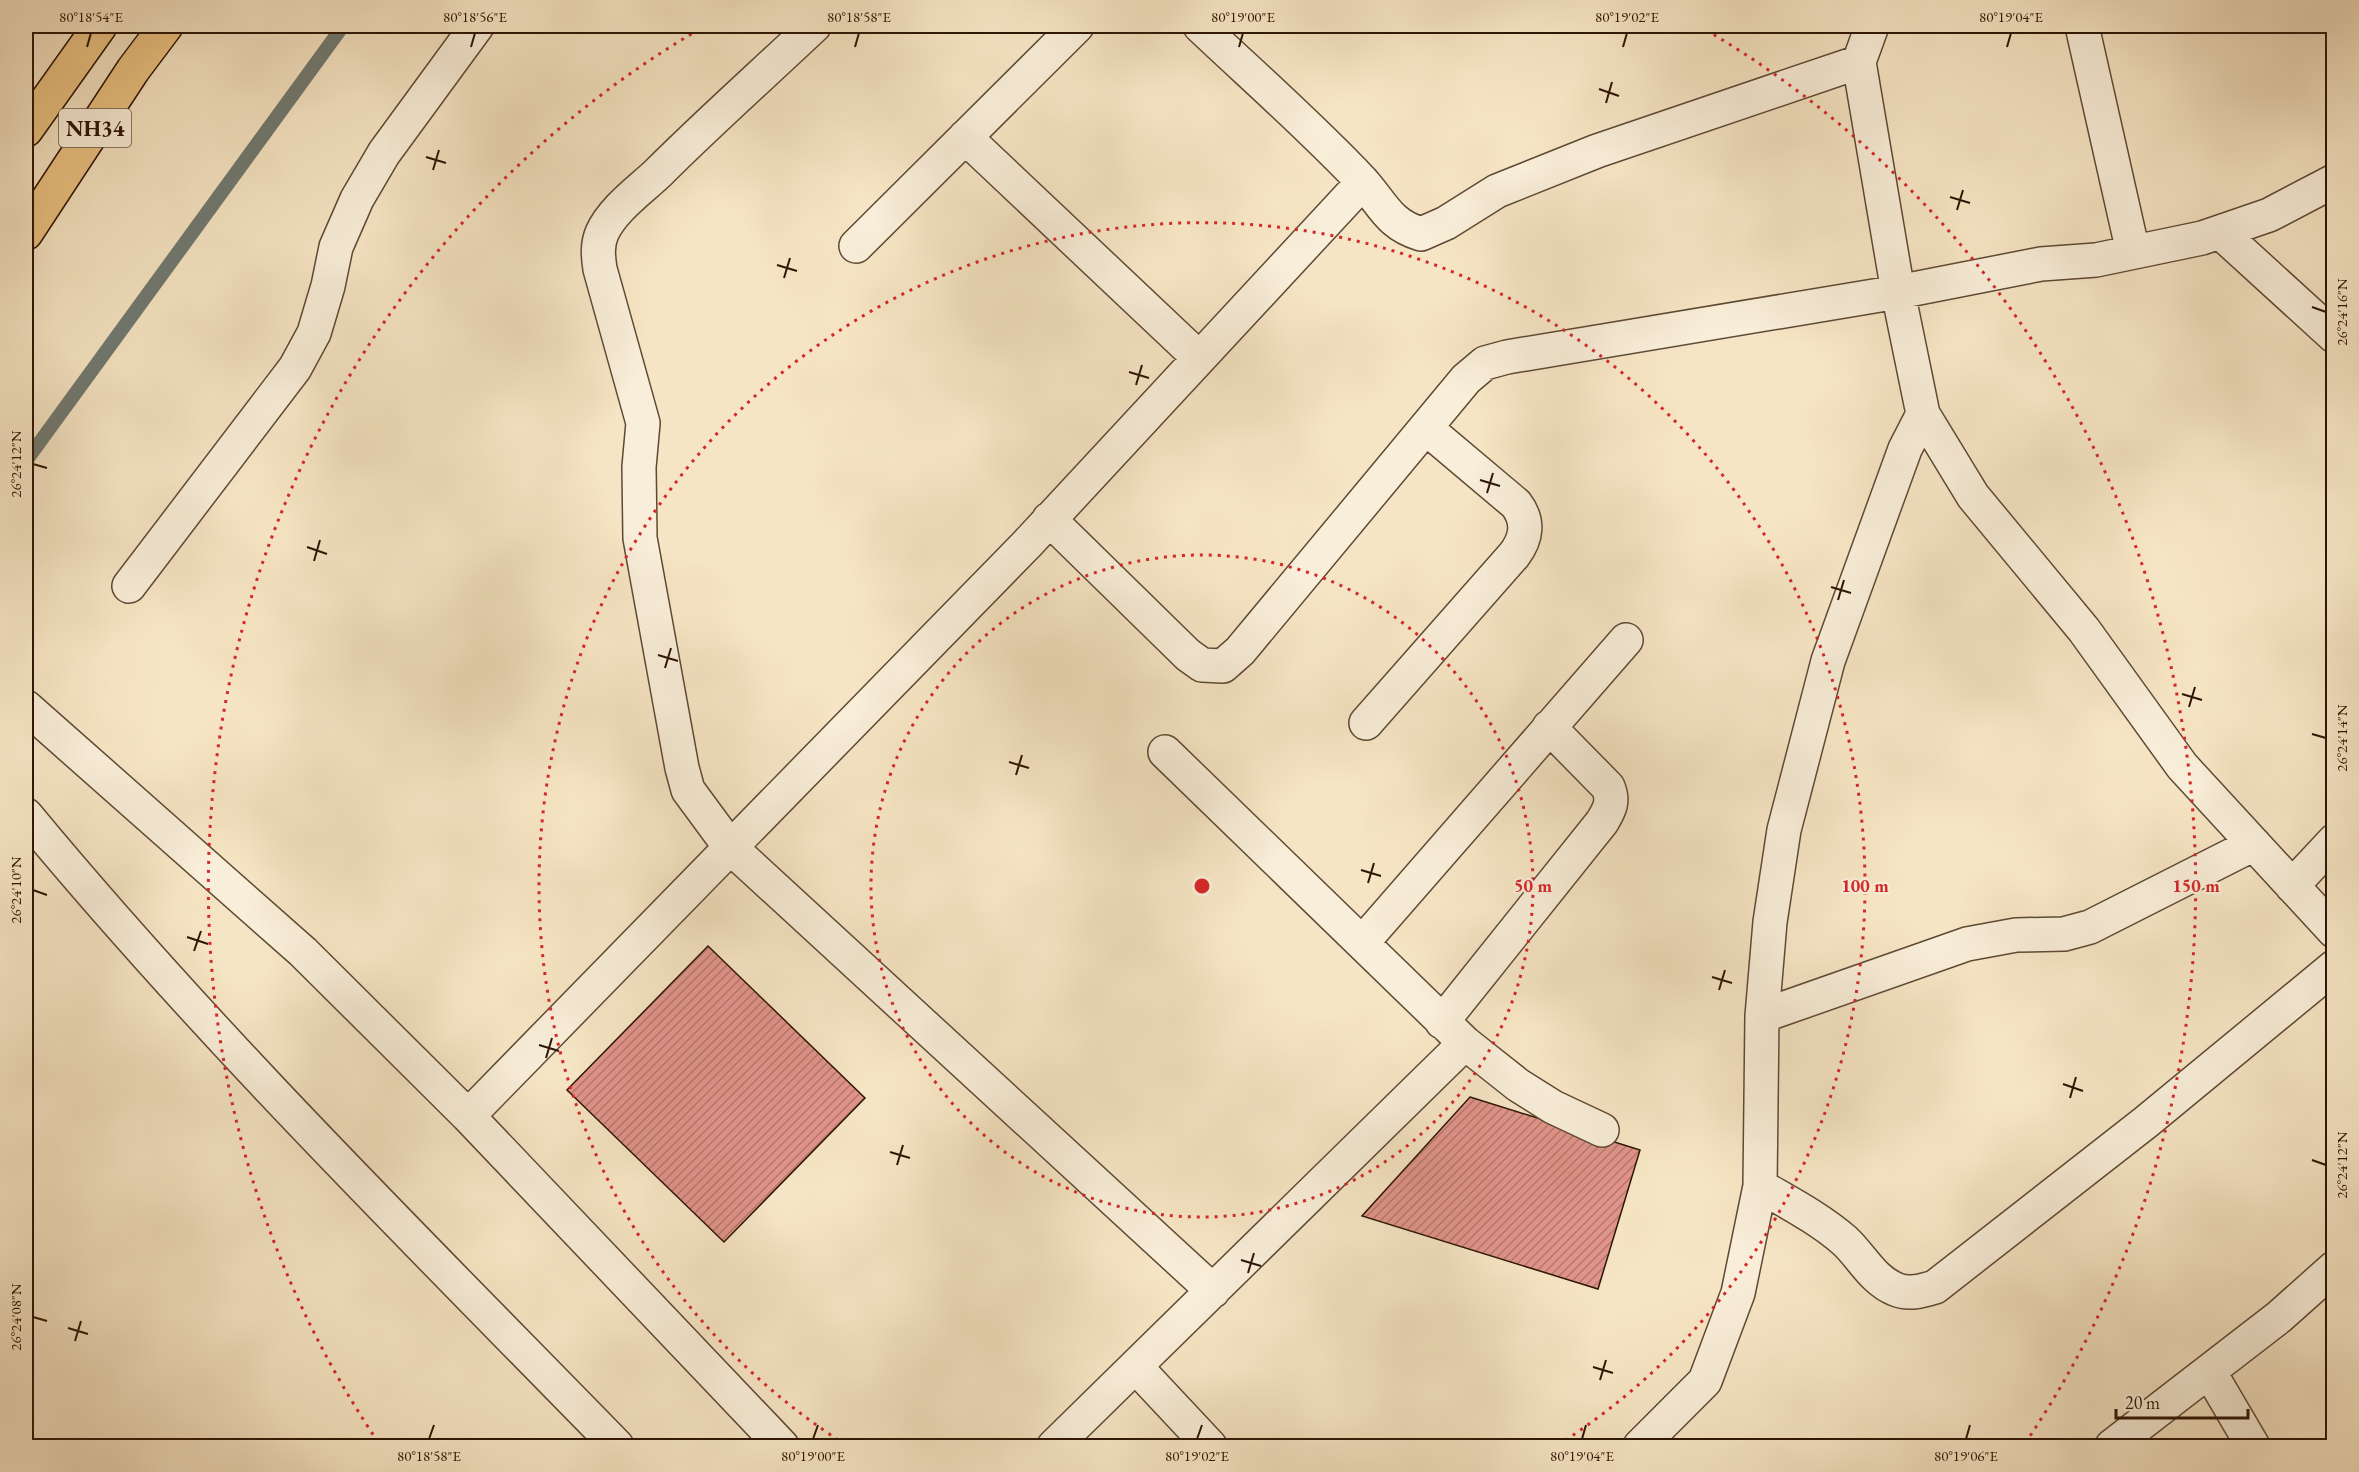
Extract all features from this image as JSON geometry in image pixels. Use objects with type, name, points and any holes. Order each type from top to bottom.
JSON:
[{"type":"highway","name":"NH34","points":[[26,130],[100,26]]},
{"type":"highway","name":"NH34","points":[[26,233],[127,80],[166,26]]},
{"type":"street","points":[[129,586],[295,368],[314,333],[328,286],[336,247],[357,199],[384,153],[477,26]]},
{"type":"street","points":[[814,26],[682,147],[617,212],[602,234],[598,252],[600,269],[643,423],[639,467],[640,538],[688,790],[730,847],[1213,1291]]},
{"type":"street","points":[[856,246],[1077,26]]},
{"type":"street","points":[[1872,26],[1859,62],[1898,292],[1923,414],[1973,496],[2084,630],[2182,766],[2334,931]]},
{"type":"street","points":[[2082,26],[2133,252]]},
{"type":"street","points":[[1218,32],[1362,182],[1387,213],[1405,229],[1421,234],[1446,223],[1497,190],[1597,151],[1859,62]]},
{"type":"street","points":[[965,137],[1198,357]]},
{"type":"street","points":[[1049,519],[1188,655],[1202,665],[1223,666],[1240,651],[1427,429],[1466,379],[1485,363],[1508,357],[1898,292],[2041,264],[2096,260],[2220,232],[2269,215],[2334,181]]},
{"type":"street","points":[[468,1116],[1049,519],[1362,182]]},
{"type":"street","points":[[2220,232],[2334,336]]},
{"type":"street","points":[[1640,1446],[1705,1381],[1738,1293],[1760,1185],[1762,1016],[1770,922],[1784,830],[1825,672],[1905,449],[1923,414]]},
{"type":"street","points":[[1366,723],[1515,555],[1524,538],[1526,527],[1523,513],[1516,504],[1427,429]]},
{"type":"street","points":[[1362,943],[1626,640]]},
{"type":"street","points":[[26,707],[303,952],[468,1116],[782,1446]]},
{"type":"street","points":[[1054,1446],[1213,1291],[1454,1033],[1602,822],[1611,806],[1612,797],[1608,787],[1549,727]]},
{"type":"street","points":[[1165,752],[1454,1033],[1518,1085],[1553,1107],[1602,1130]]},
{"type":"street","points":[[26,815],[112,917],[321,1143],[617,1446]]},
{"type":"street","points":[[2292,886],[2334,841]]},
{"type":"street","points":[[1762,1016],[1967,944],[2016,935],[2064,934],[2090,927],[2254,844]]},
{"type":"street","points":[[1760,1185],[1845,1242],[1881,1282],[1896,1290],[1911,1292],[1935,1287],[2146,1122],[2334,967]]},
{"type":"street","points":[[2112,1446],[2279,1317],[2334,1268]]},
{"type":"street","points":[[1136,1367],[1210,1446]]},
{"type":"street","points":[[2210,1371],[2253,1446]]},
{"type":"building","points":[[708,946],[865,1098],[724,1242],[567,1090]]},
{"type":"building","points":[[1470,1097],[1640,1150],[1598,1289],[1362,1216]]},
{"type":"waterway","points":[[26,461],[343,26]]}]
